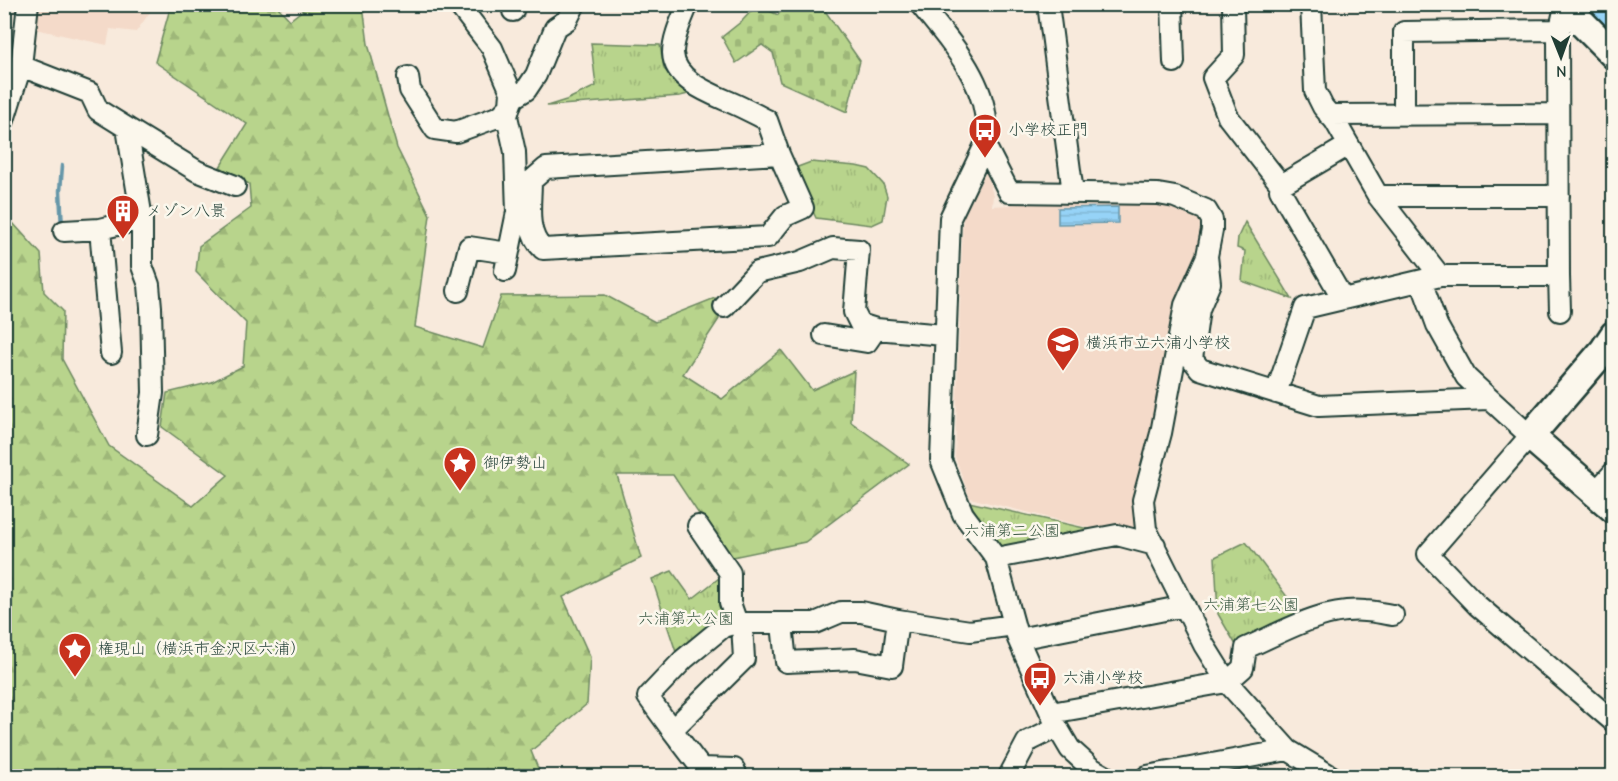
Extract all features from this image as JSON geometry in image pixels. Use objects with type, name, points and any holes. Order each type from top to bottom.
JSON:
[{"type":"street","points":[[4,120],[21,66],[28,4]]},
{"type":"street","points":[[408,77],[410,90],[435,129],[456,132],[501,116],[510,106],[511,92],[492,48],[458,4]]},
{"type":"street","points":[[458,291],[469,248],[506,262],[517,212],[515,152],[507,116],[513,98],[526,90],[536,75],[555,28],[567,20],[574,4]]},
{"type":"street","points":[[688,4],[677,31],[673,54],[678,68],[706,93],[731,102],[767,120],[803,208],[785,216],[768,237],[543,249],[538,244],[532,234],[531,181],[546,168],[779,154]]},
{"type":"street","points":[[920,4],[954,46],[972,75],[986,122],[984,145],[950,218],[941,460],[963,514],[996,558],[1016,632],[1054,720],[1070,749],[1105,777]]},
{"type":"street","points":[[1048,4],[1073,194]]},
{"type":"street","points":[[1172,4],[1174,62]]},
{"type":"street","points":[[1233,4],[1234,55],[1213,78],[1228,117],[1281,185],[1280,190],[1343,299]]},
{"type":"street","points":[[1311,4],[1315,91],[1430,278],[1437,325],[1466,377],[1604,501],[1614,472]]},
{"type":"street","points":[[1404,114],[1404,32],[1566,14],[1577,18],[1614,55]]},
{"type":"street","points":[[1560,311],[1558,114],[1566,14]]},
{"type":"street","points":[[21,66],[90,93],[98,110],[127,129],[197,171],[235,186]]},
{"type":"street","points":[[1329,114],[1558,114]]},
{"type":"street","points":[[127,129],[142,219],[142,266],[149,285],[153,393],[147,435]]},
{"type":"street","points":[[984,145],[1009,192],[1158,194],[1175,197],[1206,210],[1212,220],[1207,256],[1185,305],[1161,433],[1143,501],[1146,529],[1204,645],[1227,682],[1288,750],[1331,777]]},
{"type":"street","points":[[1281,185],[1349,145]]},
{"type":"street","points":[[1378,196],[1559,195]]},
{"type":"street","points":[[64,231],[100,229],[142,219]]},
{"type":"street","points":[[100,229],[111,353]]},
{"type":"street","points":[[724,307],[757,272],[800,262],[833,248],[859,250],[854,312],[860,324],[876,329],[944,335]]},
{"type":"street","points":[[1207,256],[1210,283],[1199,309],[1192,359],[1200,369],[1319,406],[1488,399]]},
{"type":"street","points":[[1276,393],[1305,308],[1430,278],[1559,276]]},
{"type":"street","points":[[824,335],[867,342],[876,329]]},
{"type":"street","points":[[1614,335],[1604,350],[1428,554],[1477,605],[1614,722]]},
{"type":"street","points":[[672,730],[744,659],[740,624],[730,603],[730,573],[698,526]]},
{"type":"street","points":[[996,558],[1117,535],[1155,544]]},
{"type":"street","points":[[737,777],[734,769],[701,768],[648,697],[684,659],[723,627],[740,624],[815,623],[841,612],[861,612],[970,632],[1016,632],[1185,606]]},
{"type":"street","points":[[1009,777],[1027,742],[1054,720],[1227,682],[1243,668],[1246,648],[1314,618],[1364,610],[1393,615]]},
{"type":"street","points":[[782,624],[786,662],[855,659],[892,666],[898,620]]},
{"type":"street","points":[[1147,777],[1288,750]]},
{"type":"shaded area","points":[[33,5],[155,5],[136,32],[110,29],[107,45],[31,28]]},
{"type":"shaded area","name":"横浜市立六浦小学校","points":[[986,172],[993,195],[992,206],[1011,205],[1012,200],[1151,199],[1199,214],[1202,236],[1180,308],[1139,533],[1111,533],[970,498],[955,457],[963,216]]},
{"type":"green space","points":[[171,5],[276,5],[290,20],[309,5],[363,5],[368,44],[397,148],[430,215],[415,327],[483,348],[501,296],[605,295],[655,322],[715,298],[719,319],[683,374],[722,399],[781,350],[812,390],[854,371],[851,422],[909,464],[805,542],[728,558],[673,475],[617,475],[641,558],[563,597],[590,657],[587,704],[531,751],[541,776],[5,776],[4,227],[12,222],[41,254],[44,292],[63,311],[62,359],[109,446],[193,506],[228,475],[162,427],[167,393],[212,382],[243,366],[246,323],[196,272],[199,246],[251,208],[249,184],[220,167],[247,124],[155,62]]},
{"type":"green space","points":[[757,5],[778,15],[785,5],[821,5],[860,61],[847,112],[780,82],[773,53],[762,45],[736,63],[722,37]]},
{"type":"green space","points":[[591,43],[660,45],[664,69],[688,94],[547,106],[596,86]]},
{"type":"green space","points":[[811,162],[869,169],[883,184],[887,196],[883,220],[872,225],[816,218],[795,168]]},
{"type":"green space","points":[[1245,222],[1292,299],[1242,281],[1245,251],[1237,248],[1238,237]]},
{"type":"green space","name":"六浦第二公園","points":[[969,502],[1093,530],[1001,553]]},
{"type":"green space","name":"六浦第七公園","points":[[1246,542],[1303,618],[1240,652],[1218,614],[1215,557]]},
{"type":"green space","name":"六浦第六公園","points":[[672,571],[692,599],[723,575],[726,616],[676,652],[652,579]]},
{"type":"water","points":[[1118,207],[1118,223],[1058,224],[1058,208]]},
{"type":"waterway","points":[[1580,4],[1602,18],[1614,22]]},
{"type":"waterway","points":[[62,166],[60,191],[62,228]]},
{"type":"place","name":"小学校正門","points":[[985,159]]},
{"type":"place","name":"メゾン八景","points":[[123,240]]},
{"type":"place","name":"横浜市立六浦小学校","points":[[1063,372]]},
{"type":"place","name":"御伊勢山","points":[[460,492]]},
{"type":"place","name":"権現山（横浜市金沢区六浦）","points":[[75,678]]},
{"type":"place","name":"六浦小学校","points":[[1040,707]]}]
